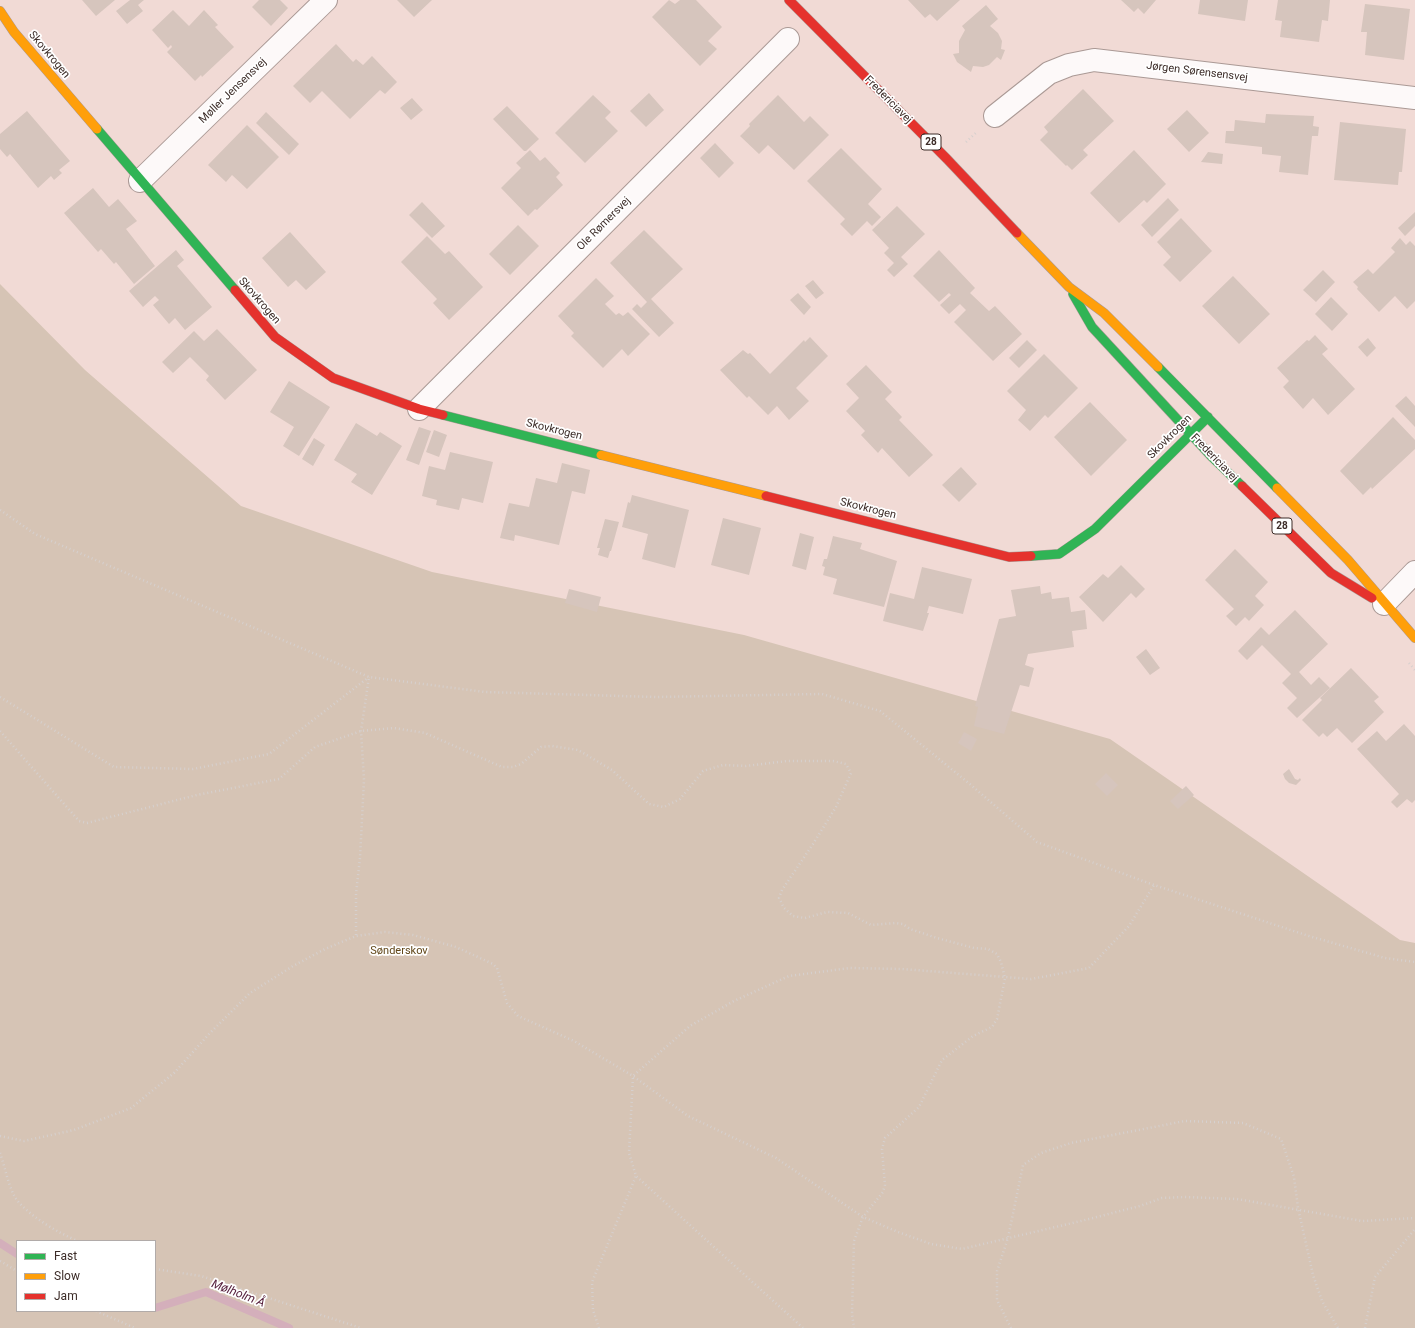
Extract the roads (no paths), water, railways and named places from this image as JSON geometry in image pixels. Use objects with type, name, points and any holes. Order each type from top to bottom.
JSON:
[{"type":"street","name":"Møller Jensensvej","points":[[140,181],[326,0]]},
{"type":"street","name":"Fredericiavej","points":[[790,0],[947,159],[1070,287],[1104,313],[1208,417],[1348,560],[1384,604],[1415,638]]},
{"type":"street","name":"Skovkrogen","points":[[0,11],[14,32],[275,338],[333,378],[419,408],[1009,557],[1059,554],[1095,529],[1208,417]]},
{"type":"street","name":"Ole Rømersvej","points":[[419,408],[788,39]]},
{"type":"street","name":"Jørgen Sørensensvej","points":[[995,116],[1049,73],[1094,60],[1415,98]]},
{"type":"street","name":"Fredericiavej","points":[[1070,287],[1092,327],[1212,457],[1331,573],[1384,604]]},
{"type":"street","points":[[1384,604],[1415,572]]},
{"type":"waterway","name":"Mølholm Å","points":[[0,1243],[16,1253]]},
{"type":"waterway","name":"Mølholm Å","points":[[156,1308],[206,1292],[289,1328]]},
{"type":"park label","name":"Sønderskov","points":[[399,951]]}]
